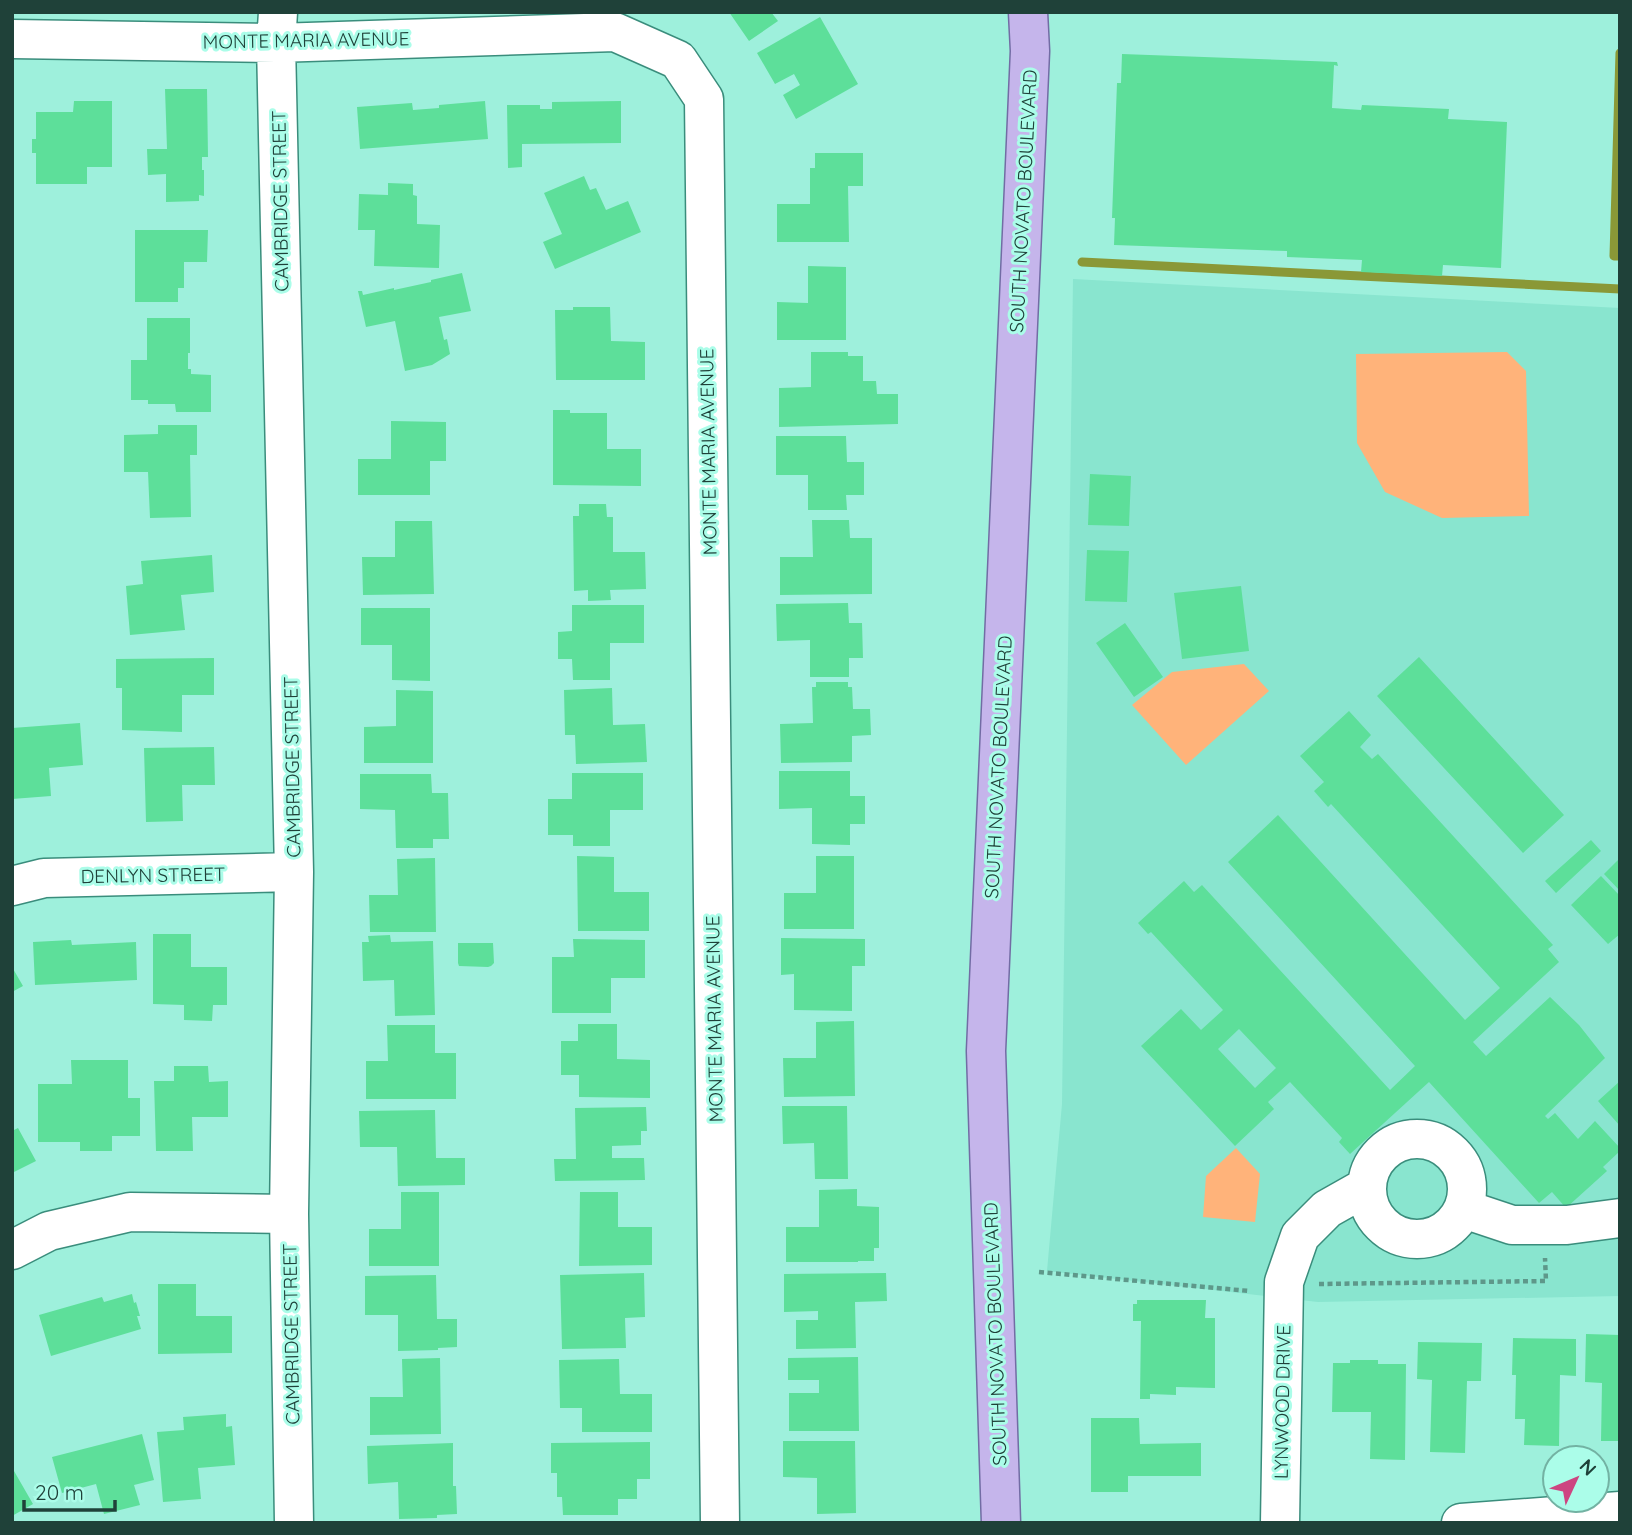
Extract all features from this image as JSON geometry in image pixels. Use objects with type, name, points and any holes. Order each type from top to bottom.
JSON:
[{"type":"main road","name":"SOUTH NOVATO BOULEVARD","points":[[1001,1523],[985,1051],[1030,51],[1028,12]]},
{"type":"street","name":"MONTE MARIA AVENUE","points":[[12,39],[277,27],[614,32],[678,60],[704,99],[720,1523]]},
{"type":"street","name":"CAMBRIDGE STREET","points":[[277,27],[294,872],[289,1214],[294,1523]]},
{"type":"street","name":"DENLYN STREET","points":[[12,886],[44,878],[294,872]]},
{"type":"street","points":[[1410,1139],[1428,1140],[1444,1146],[1457,1158],[1465,1174],[1467,1191],[1464,1209],[1456,1222],[1444,1232],[1414,1240],[1398,1236],[1385,1228],[1374,1216],[1366,1187],[1370,1170],[1380,1155],[1393,1144],[1410,1139]]},
{"type":"street","name":"LYNWOOD DRIVE","points":[[1280,1523],[1284,1286],[1300,1236],[1327,1209],[1366,1187]]},
{"type":"street","points":[[1464,1209],[1512,1225],[1567,1225],[1620,1218]]},
{"type":"street","points":[[12,1250],[49,1231],[130,1212],[289,1214]]},
{"type":"street","points":[[1461,1523],[1620,1511]]},
{"type":"path","points":[[1039,1272],[1284,1286],[1546,1281],[1544,1225]]},
{"type":"shaded area","points":[[1073,279],[1620,308],[1620,1296],[1318,1302],[1047,1271],[1062,1104]]},
{"type":"shaded area","points":[[1507,352],[1526,371],[1529,516],[1442,518],[1385,492],[1357,443],[1356,354]]},
{"type":"shaded area","points":[[1244,664],[1269,691],[1186,765],[1132,705],[1172,672]]},
{"type":"shaded area","points":[[1236,1148],[1260,1174],[1255,1222],[1203,1217],[1206,1176]]},
{"type":"building","points":[[729,12],[771,12],[778,21],[749,41]]},
{"type":"building","points":[[820,17],[858,84],[796,119],[783,95],[800,85],[794,74],[775,84],[757,53]]},
{"type":"building","points":[[1122,54],[1337,62],[1338,66],[1334,65],[1332,108],[1361,110],[1362,105],[1449,109],[1448,119],[1507,122],[1501,268],[1443,265],[1442,276],[1361,272],[1362,260],[1287,257],[1287,251],[1114,245],[1115,218],[1112,218],[1117,83],[1121,83]]},
{"type":"building","points":[[165,89],[207,89],[208,157],[202,157],[204,196],[199,195],[199,201],[166,202],[166,174],[148,175],[147,149],[167,149]]},
{"type":"building","points":[[74,101],[112,101],[112,167],[87,167],[87,184],[36,184],[36,153],[32,153],[32,139],[36,139],[36,112],[73,112]]},
{"type":"building","points":[[485,101],[488,139],[360,149],[357,107],[412,103],[413,110]]},
{"type":"building","points":[[621,101],[621,143],[522,144],[522,167],[508,168],[507,105],[540,105],[540,109],[552,109],[552,102]]},
{"type":"building","points":[[815,153],[863,153],[863,186],[848,186],[849,242],[777,242],[777,204],[810,204],[810,168],[815,168]]},
{"type":"building","points":[[584,176],[590,190],[596,188],[606,210],[628,201],[641,232],[555,269],[543,242],[562,234],[544,193]]},
{"type":"building","points":[[388,183],[413,184],[413,195],[417,196],[417,224],[440,225],[439,268],[374,266],[375,230],[358,230],[359,194],[388,195]]},
{"type":"building","points":[[135,230],[208,230],[207,262],[184,262],[184,288],[178,288],[178,302],[135,302]]},
{"type":"building","points":[[808,266],[846,267],[846,340],[777,340],[777,302],[808,303]]},
{"type":"building","points":[[462,273],[471,311],[439,317],[450,354],[432,365],[405,371],[395,321],[366,327],[358,291],[362,291],[363,295],[394,290]]},
{"type":"building","points":[[573,307],[610,307],[611,341],[645,342],[645,380],[556,380],[555,310],[573,310]]},
{"type":"building","points":[[147,318],[190,318],[188,369],[191,369],[191,374],[211,375],[211,412],[176,412],[175,404],[148,404],[148,400],[131,400],[131,360],[147,360]]},
{"type":"building","points":[[811,352],[848,352],[848,356],[863,356],[863,381],[876,381],[877,394],[898,394],[898,424],[779,427],[779,388],[811,387]]},
{"type":"building","points":[[553,410],[607,413],[607,449],[641,449],[641,486],[553,485]]},
{"type":"building","points":[[391,421],[446,422],[446,461],[430,461],[430,495],[358,495],[358,459],[391,459]]},
{"type":"building","points":[[158,425],[197,425],[197,455],[190,455],[191,517],[150,518],[148,472],[124,472],[124,435],[158,434]]},
{"type":"building","points":[[776,436],[846,436],[847,462],[864,462],[864,495],[846,495],[847,510],[808,510],[808,475],[776,475]]},
{"type":"building","points":[[1090,474],[1131,476],[1129,526],[1088,525]]},
{"type":"building","points":[[579,504],[606,504],[607,517],[613,517],[613,552],[645,552],[646,589],[610,590],[611,600],[588,601],[588,590],[574,591],[573,516],[579,516]]},
{"type":"building","points":[[812,520],[849,520],[850,538],[872,538],[872,594],[780,595],[780,557],[813,557]]},
{"type":"building","points":[[395,521],[432,521],[434,594],[363,595],[362,557],[395,557]]},
{"type":"building","points":[[1087,550],[1129,551],[1127,602],[1085,601]]},
{"type":"building","points":[[212,555],[214,592],[181,595],[185,630],[130,635],[126,586],[143,584],[141,561]]},
{"type":"building","points":[[1241,586],[1249,651],[1182,659],[1174,593]]},
{"type":"building","points":[[848,603],[849,623],[862,623],[863,658],[849,658],[849,677],[810,677],[810,640],[777,641],[776,604]]},
{"type":"building","points":[[572,605],[644,605],[644,643],[610,643],[610,680],[573,680],[572,659],[558,659],[558,632],[572,631]]},
{"type":"building","points":[[361,608],[430,608],[430,681],[392,680],[392,645],[361,645]]},
{"type":"building","points":[[1125,623],[1163,677],[1134,697],[1096,643]]},
{"type":"building","points":[[1419,657],[1564,815],[1523,853],[1377,696]]},
{"type":"building","points":[[214,658],[214,695],[182,695],[182,732],[122,730],[122,688],[116,688],[116,659]]},
{"type":"building","points":[[816,682],[848,682],[848,687],[852,687],[853,709],[870,709],[871,735],[852,736],[852,762],[781,763],[780,724],[813,723],[812,687],[816,687]]},
{"type":"building","points":[[612,688],[613,725],[645,724],[647,762],[576,764],[575,735],[565,735],[564,690]]},
{"type":"building","points":[[396,690],[433,691],[433,763],[364,763],[364,727],[396,726]]},
{"type":"building","points":[[1349,711],[1371,735],[1360,747],[1372,759],[1378,754],[1553,945],[1548,949],[1559,962],[1473,1042],[1486,1056],[1550,997],[1579,1025],[1605,1058],[1545,1116],[1548,1119],[1555,1113],[1578,1139],[1595,1121],[1620,1148],[1603,1167],[1607,1171],[1566,1208],[1552,1192],[1539,1203],[1429,1082],[1350,1154],[1339,1142],[1342,1138],[1290,1082],[1268,1102],[1274,1109],[1235,1146],[1141,1046],[1181,1009],[1201,1030],[1223,1010],[1151,932],[1148,934],[1138,923],[1184,881],[1194,892],[1202,885],[1390,1090],[1415,1066],[1228,862],[1278,815],[1465,1020],[1500,988],[1331,804],[1328,807],[1314,791],[1324,782],[1300,756]],"holes":[[[1239,1029],[1276,1068],[1255,1088],[1218,1049]]]},
{"type":"building","points":[[80,723],[83,765],[49,768],[51,796],[12,799],[12,728]]},
{"type":"building","points":[[214,747],[215,785],[182,785],[183,821],[146,822],[144,748]]},
{"type":"building","points":[[779,771],[850,771],[850,796],[865,796],[865,824],[850,824],[850,845],[812,844],[812,808],[779,809]]},
{"type":"building","points":[[572,773],[643,773],[643,810],[610,810],[610,846],[573,846],[573,835],[548,835],[548,799],[572,799]]},
{"type":"building","points":[[360,774],[431,774],[432,793],[448,793],[449,839],[433,839],[433,848],[396,848],[395,810],[360,809]]},
{"type":"building","points":[[1591,840],[1601,851],[1556,893],[1545,881]]},
{"type":"building","points":[[577,856],[614,857],[614,892],[649,892],[649,931],[578,931]]},
{"type":"building","points":[[816,856],[854,856],[854,929],[784,929],[784,893],[816,893]]},
{"type":"building","points":[[435,858],[436,932],[370,932],[369,895],[398,895],[397,859]]},
{"type":"building","points":[[1620,858],[1620,891],[1604,874]]},
{"type":"building","points":[[1601,876],[1620,896],[1620,934],[1608,944],[1571,905]]},
{"type":"building","points":[[153,934],[191,934],[191,967],[227,967],[227,1005],[213,1005],[212,1021],[184,1020],[184,1005],[153,1004]]},
{"type":"building","points":[[390,935],[391,942],[433,941],[435,1015],[395,1016],[394,980],[363,981],[362,942],[369,942],[368,936]]},
{"type":"building","points":[[781,938],[865,939],[865,966],[852,966],[852,1011],[794,1010],[794,974],[781,975]]},
{"type":"building","points":[[573,939],[645,940],[645,978],[611,978],[611,1013],[552,1013],[552,957],[574,957]]},
{"type":"building","points":[[71,940],[72,945],[136,942],[137,980],[35,985],[33,942]]},
{"type":"building","points":[[458,943],[493,943],[494,963],[488,967],[459,966]]},
{"type":"building","points":[[12,967],[23,986],[12,992]]},
{"type":"building","points":[[854,1021],[855,1096],[784,1097],[783,1058],[816,1058],[816,1022]]},
{"type":"building","points":[[578,1024],[617,1024],[617,1059],[650,1060],[650,1098],[579,1097],[579,1075],[561,1075],[561,1041],[578,1041]]},
{"type":"building","points":[[387,1025],[435,1025],[435,1053],[456,1053],[456,1099],[366,1099],[366,1061],[388,1061]]},
{"type":"building","points":[[71,1060],[128,1060],[128,1098],[140,1098],[140,1136],[112,1136],[112,1151],[80,1151],[80,1142],[38,1142],[38,1084],[72,1084]]},
{"type":"building","points":[[174,1066],[208,1066],[209,1082],[228,1081],[228,1117],[192,1117],[193,1151],[156,1151],[154,1081],[174,1081]]},
{"type":"building","points":[[1620,1081],[1620,1126],[1598,1101]]},
{"type":"building","points":[[782,1106],[847,1106],[848,1179],[815,1179],[814,1143],[783,1144]]},
{"type":"building","points":[[646,1107],[647,1131],[641,1131],[641,1145],[612,1146],[612,1158],[644,1158],[645,1180],[555,1181],[554,1159],[576,1159],[575,1108]]},
{"type":"building","points":[[435,1110],[436,1158],[465,1158],[465,1185],[398,1186],[397,1147],[360,1147],[359,1111]]},
{"type":"building","points":[[18,1128],[36,1161],[12,1173],[12,1131]]},
{"type":"building","points":[[857,1189],[857,1206],[879,1207],[879,1248],[874,1248],[874,1261],[786,1262],[786,1227],[819,1227],[819,1190]]},
{"type":"building","points":[[401,1192],[439,1192],[439,1266],[369,1266],[369,1229],[401,1229]]},
{"type":"building","points":[[580,1192],[618,1192],[618,1227],[652,1227],[652,1265],[579,1266]]},
{"type":"building","points":[[644,1273],[645,1317],[625,1318],[626,1348],[562,1349],[560,1275]]},
{"type":"building","points":[[886,1273],[887,1301],[855,1302],[856,1348],[796,1349],[796,1320],[818,1320],[818,1311],[784,1312],[784,1274]]},
{"type":"building","points":[[436,1275],[437,1319],[457,1319],[457,1347],[398,1351],[398,1315],[365,1315],[365,1276]]},
{"type":"building","points":[[158,1284],[196,1284],[196,1316],[232,1316],[232,1353],[158,1354]]},
{"type":"building","points":[[132,1294],[140,1316],[137,1316],[141,1329],[51,1356],[39,1315],[102,1297],[104,1302]]},
{"type":"building","points":[[1137,1300],[1206,1300],[1205,1318],[1215,1318],[1215,1388],[1176,1387],[1176,1395],[1150,1394],[1150,1399],[1140,1399],[1141,1321],[1133,1321],[1133,1304],[1137,1304]]},
{"type":"building","points":[[1586,1334],[1620,1335],[1620,1441],[1601,1441],[1602,1383],[1585,1382]]},
{"type":"building","points":[[1513,1338],[1576,1339],[1576,1376],[1560,1375],[1559,1444],[1524,1445],[1525,1419],[1515,1419],[1516,1375],[1512,1375]]},
{"type":"building","points":[[1418,1342],[1482,1343],[1481,1381],[1467,1381],[1465,1453],[1430,1452],[1432,1380],[1417,1379]]},
{"type":"building","points":[[858,1357],[859,1431],[789,1431],[789,1393],[819,1393],[819,1380],[788,1380],[788,1358]]},
{"type":"building","points":[[440,1358],[441,1434],[370,1435],[370,1397],[403,1397],[402,1359]]},
{"type":"building","points":[[619,1359],[620,1394],[652,1394],[652,1432],[582,1432],[582,1408],[560,1408],[559,1360]]},
{"type":"building","points":[[1350,1360],[1406,1364],[1405,1460],[1370,1459],[1371,1412],[1332,1412],[1333,1363],[1350,1363]]},
{"type":"building","points":[[226,1414],[226,1427],[232,1426],[235,1465],[198,1468],[201,1499],[163,1502],[157,1432],[184,1430],[183,1417]]},
{"type":"building","points":[[1091,1418],[1139,1418],[1140,1444],[1201,1443],[1201,1476],[1128,1476],[1128,1492],[1091,1492]]},
{"type":"building","points":[[142,1434],[154,1480],[134,1485],[140,1505],[104,1514],[96,1484],[62,1493],[52,1457]]},
{"type":"building","points":[[783,1441],[855,1441],[856,1513],[817,1514],[817,1478],[783,1477]]},
{"type":"building","points":[[650,1442],[650,1479],[637,1479],[637,1499],[618,1499],[618,1515],[563,1515],[562,1497],[557,1497],[557,1473],[551,1473],[551,1443]]},
{"type":"building","points":[[453,1443],[453,1486],[456,1486],[457,1514],[437,1515],[437,1518],[399,1519],[398,1482],[368,1484],[367,1446]]},
{"type":"building","points":[[14,1471],[33,1504],[12,1516],[12,1472]]},
{"type":"waterway","points":[[1620,53],[1614,256],[1620,256]]},
{"type":"waterway","points":[[1082,262],[1620,289]]}]
